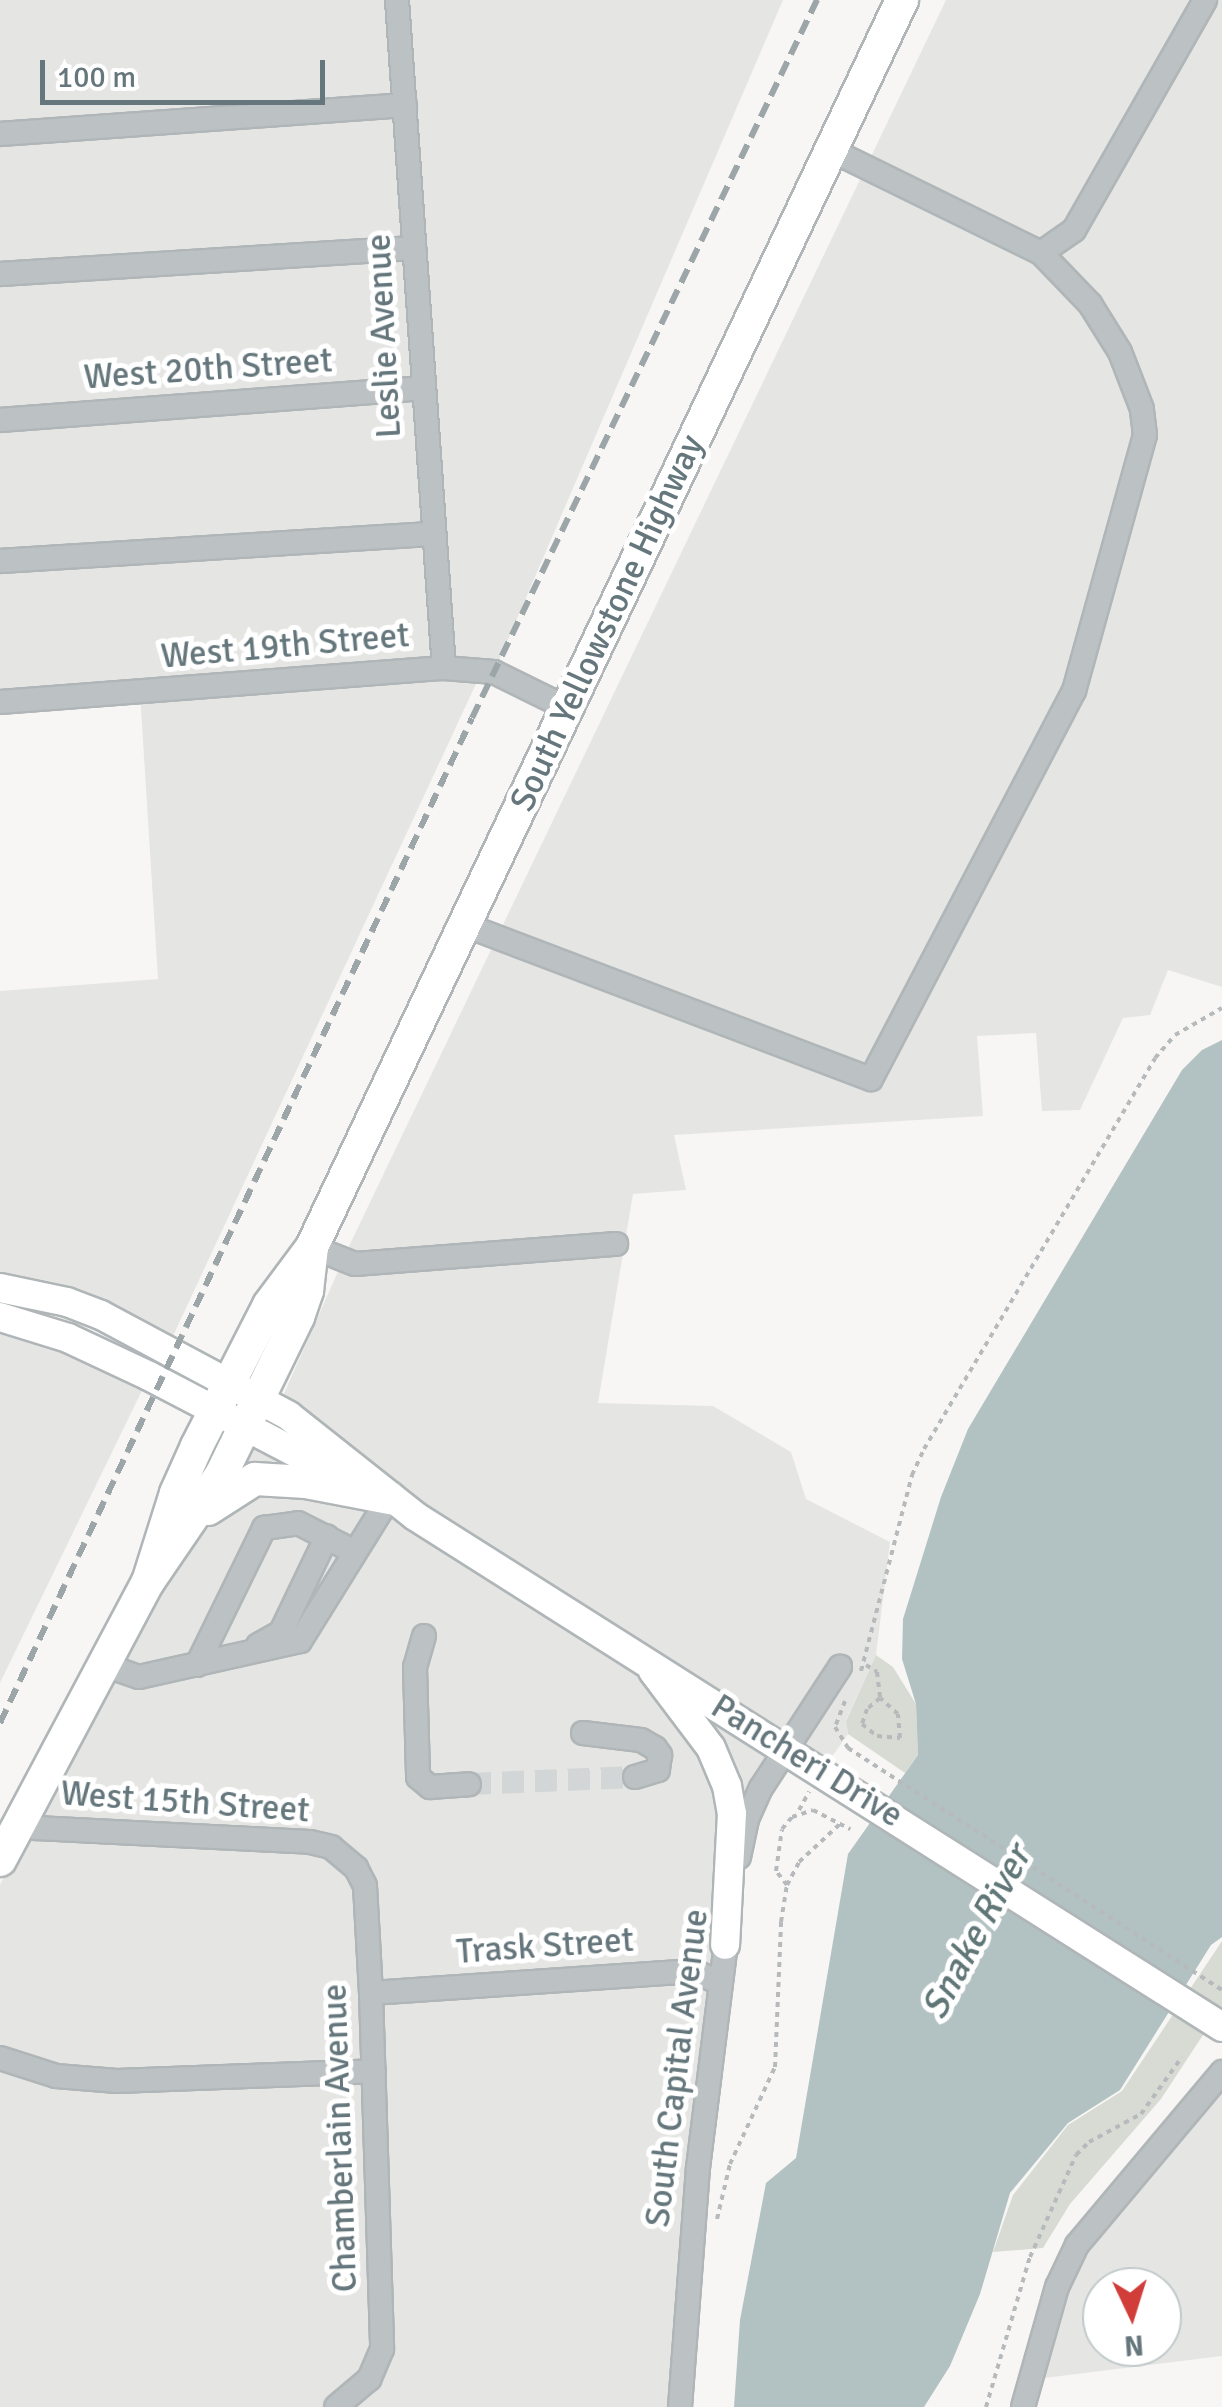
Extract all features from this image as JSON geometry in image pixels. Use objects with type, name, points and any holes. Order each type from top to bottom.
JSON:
[{"type":"highway","name":"South Yellowstone Highway","points":[[0,1860],[107,1666],[148,1582],[176,1493],[298,1317],[307,1291],[312,1247],[902,0]]},
{"type":"highway","points":[[148,1582],[210,1507],[253,1480],[279,1478],[389,1498]]},
{"type":"main road","points":[[8,1292],[101,1315],[237,1404]]},
{"type":"main road","points":[[0,1318],[68,1338],[237,1404]]},
{"type":"main road","name":"Pancheri Drive","points":[[237,1404],[329,1444],[389,1498],[864,1796],[1222,2027]]},
{"type":"main road","points":[[644,1658],[723,1770],[732,1813],[726,1945]]},
{"type":"street","name":"Leslie Avenue","points":[[397,0],[431,534],[444,668]]},
{"type":"street","points":[[1041,253],[1074,230],[1205,0]]},
{"type":"street","points":[[0,134],[404,105]]},
{"type":"street","points":[[465,925],[870,1080],[1074,691],[1146,434],[1142,409],[1120,352],[1090,304],[1041,253],[830,150]]},
{"type":"street","points":[[0,274],[414,248]]},
{"type":"street","name":"West 20th Street","points":[[0,420],[421,388]]},
{"type":"street","points":[[0,561],[431,534]]},
{"type":"street","name":"West 19th Street","points":[[0,702],[444,668],[494,672],[567,708]]},
{"type":"street","points":[[312,1247],[355,1264],[616,1244]]},
{"type":"street","points":[[107,1666],[139,1677],[300,1640],[389,1498]]},
{"type":"street","points":[[197,1664],[264,1528],[298,1522],[353,1552]]},
{"type":"street","points":[[228,1658],[281,1632],[327,1536]]},
{"type":"street","points":[[424,1636],[415,1668],[418,1778],[430,1787],[469,1784]]},
{"type":"street","name":"South Capital Avenue","points":[[680,2407],[698,2168],[720,1983],[747,1819],[786,1748],[846,1676]]},
{"type":"street","points":[[583,1734],[640,1740],[655,1748],[660,1756],[658,1770],[635,1777]]},
{"type":"street","name":"West 15th Street","points":[[21,1820],[36,1828],[310,1842],[343,1855]]},
{"type":"street","name":"Chamberlain Avenue","points":[[336,2407],[369,2380],[382,2349],[365,1886],[343,1855]]},
{"type":"street","name":"Trask Street","points":[[371,1994],[694,1971],[720,1983]]},
{"type":"street","points":[[0,2058],[56,2076],[117,2080],[374,2071]]},
{"type":"street","points":[[1022,2407],[1057,2287],[1077,2245],[1222,2072]]},
{"type":"path","points":[[846,1676],[864,1663],[872,1622],[924,1449],[1155,1058],[1175,1035],[1222,1008]]},
{"type":"path","points":[[864,1663],[877,1672],[880,1698],[898,1714],[900,1738],[877,1736],[862,1724],[867,1709],[880,1698]]},
{"type":"path","points":[[845,1700],[835,1727],[840,1741],[1222,1990]]},
{"type":"path","points":[[836,1747],[840,1741]]},
{"type":"path","points":[[787,1885],[776,1870],[782,1829],[799,1810],[820,1810],[850,1830]]},
{"type":"path","points":[[714,2232],[730,2164],[748,2117],[774,2075],[781,1922],[787,1885],[799,1862],[842,1823]]},
{"type":"path","points":[[986,2407],[1030,2256],[1076,2154],[1088,2142],[1141,2114],[1182,2057]]},
{"type":"shaded area","points":[[0,0],[783,0],[494,672],[482,671],[167,1349],[0,1289],[0,991],[158,979],[140,693],[0,701]]},
{"type":"shaded area","points":[[946,0],[1222,0],[1222,987],[1168,970],[1150,1015],[1123,1018],[1080,1110],[1042,1111],[1036,1033],[977,1036],[983,1116],[674,1135],[686,1190],[633,1194],[598,1403],[713,1406],[791,1452],[806,1499],[890,1542],[876,1655],[846,1720],[848,1734],[822,1771],[785,1749],[761,1788],[720,1983],[680,2407],[0,2407],[0,1885],[148,1582],[271,1423],[351,1242]]},
{"type":"shaded area","points":[[0,1311],[149,1376],[0,1683]]},
{"type":"shaded area","points":[[876,1655],[893,1667],[916,1704],[918,1755],[905,1773],[848,1734],[846,1721]]},
{"type":"shaded area","points":[[1222,1941],[1222,2006],[1161,2099],[1070,2204],[1043,2248],[993,2252],[1013,2195],[1068,2125],[1122,2091]]},
{"type":"shaded area","points":[[1222,2087],[1222,2356],[1182,2361],[1182,2267],[1082,2267],[1082,2367],[1133,2367],[1028,2380],[1077,2245]]},
{"type":"water","name":"Snake River","points":[[1222,1040],[1222,1937],[1211,1945],[1120,2090],[1068,2123],[1010,2193],[980,2294],[950,2366],[924,2407],[734,2407],[740,2320],[766,2183],[796,2158],[848,1854],[918,1755],[916,1704],[902,1659],[903,1619],[941,1497],[968,1429],[1182,1070],[1202,1050]]},
{"type":"tunnel","points":[[469,1784],[635,1777]]},
{"type":"railway","points":[[0,1723],[472,718],[817,0]]}]
